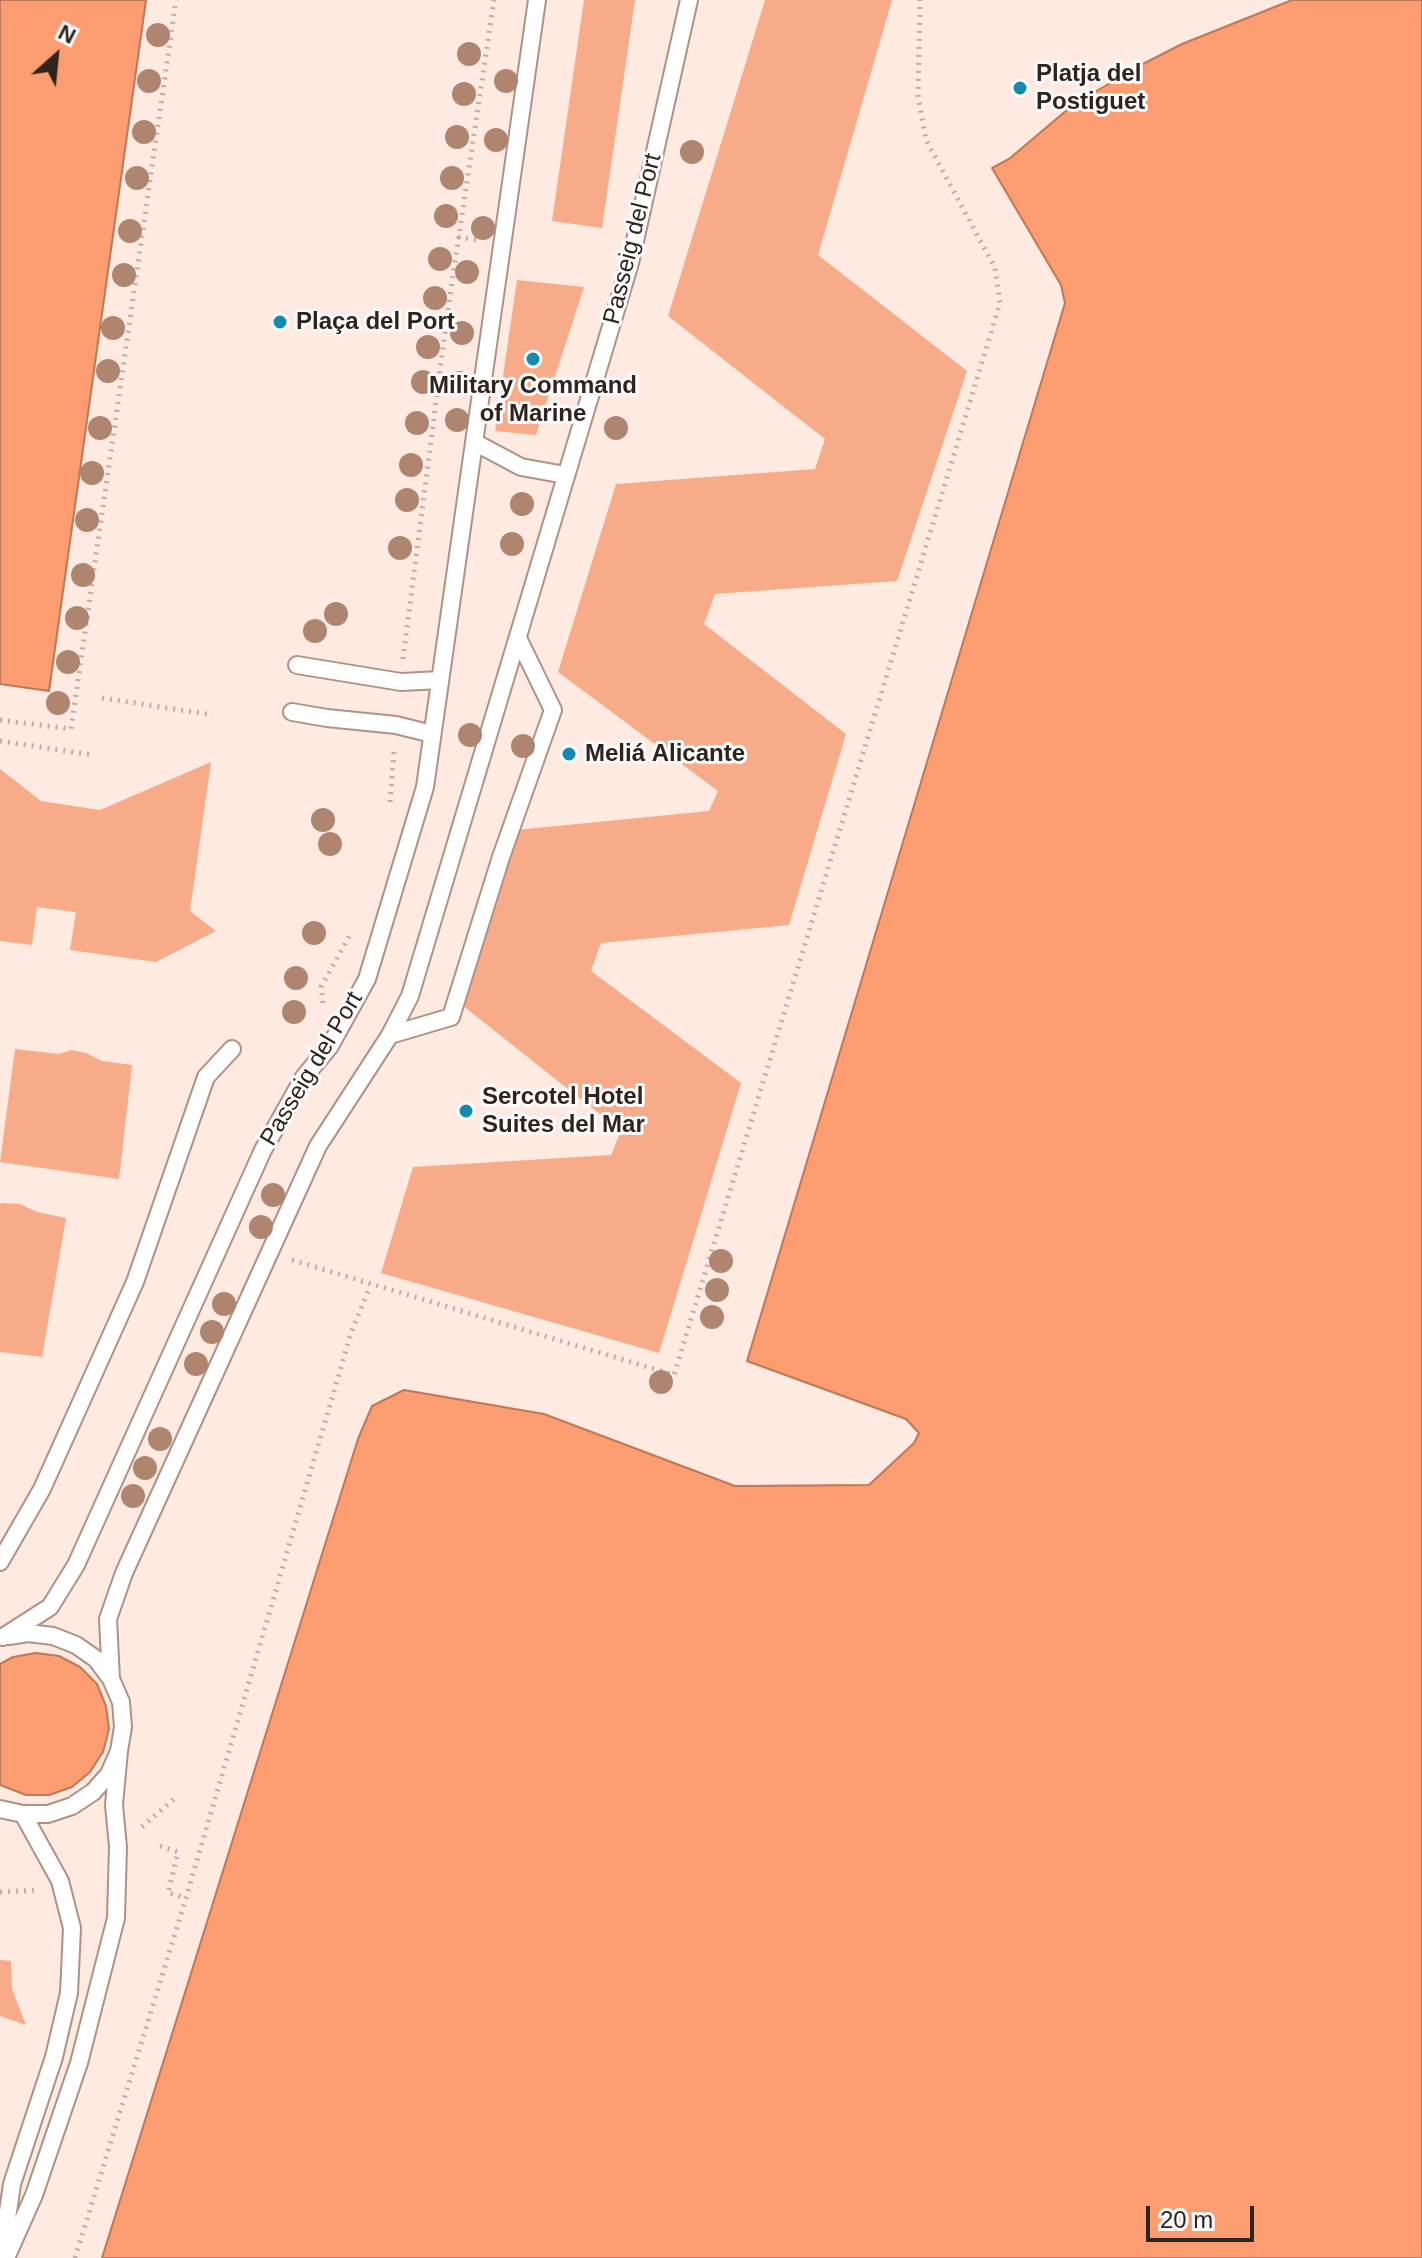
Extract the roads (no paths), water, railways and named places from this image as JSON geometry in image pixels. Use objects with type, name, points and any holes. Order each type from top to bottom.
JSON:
[{"type":"lane","name":"Passeig del Port","points":[[2,1638],[50,1607],[76,1565],[263,1150],[304,1077],[330,1046],[367,979],[425,787],[537,0]]},
{"type":"lane","name":"Passeig del Port","points":[[111,1679],[108,1619],[120,1585],[318,1146],[390,1035],[410,996],[630,263],[689,0]]},
{"type":"lane","points":[[474,442],[521,467],[565,475]]},
{"type":"lane","points":[[390,1035],[451,1017],[501,857],[553,710],[518,638]]},
{"type":"lane","points":[[297,665],[401,682],[440,680]]},
{"type":"lane","points":[[292,712],[396,725],[432,734]]},
{"type":"lane","points":[[0,1562],[42,1489],[135,1282],[206,1077],[232,1049]]},
{"type":"lane","points":[[2,1638],[28,1633],[53,1636],[76,1645],[96,1659],[111,1679],[121,1702],[123,1727],[114,1805],[118,1847],[116,1918],[79,2063],[34,2195],[4,2258]]},
{"type":"lane","points":[[0,1809],[23,1814],[48,1814],[72,1806],[93,1792],[109,1774],[119,1751]]},
{"type":"lane","points":[[4,2258],[12,2184],[54,2057],[69,1993],[71,1954],[72,1928],[60,1881],[23,1814]]},
{"type":"place","name":"Platja del Postiguet","points":[[1020,88]]},
{"type":"place","name":"Plaça del Port","points":[[280,322]]},
{"type":"place","name":"Military Command of Marine","points":[[533,359]]},
{"type":"place","name":"Meliá Alicante","points":[[569,754]]},
{"type":"place","name":"Sercotel Hotel Suites del Mar","points":[[466,1111]]}]
